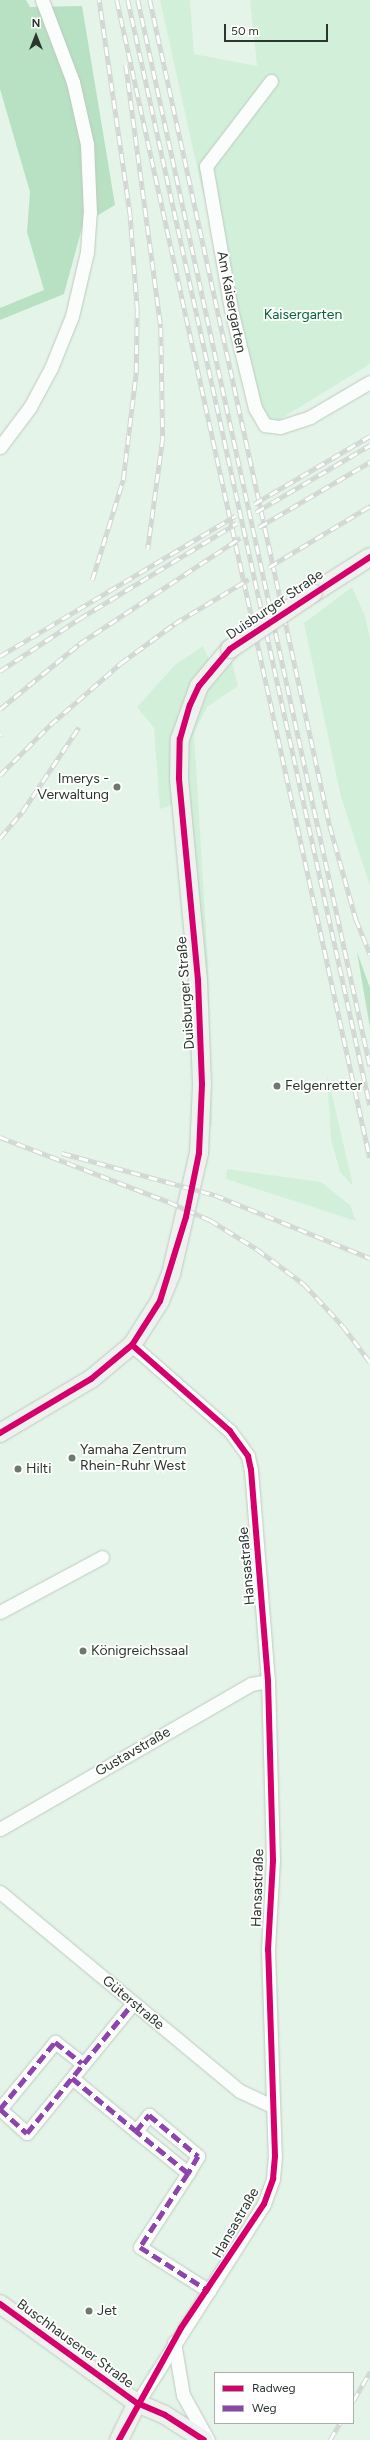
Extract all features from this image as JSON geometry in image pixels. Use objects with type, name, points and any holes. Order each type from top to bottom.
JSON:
[{"type":"main road","name":"Duisburger Straße","points":[[0,1433],[91,1379],[132,1345],[160,1301],[170,1274],[199,1153],[202,1084],[200,1022],[179,752],[183,725],[194,696],[230,649],[313,593],[370,557]]},
{"type":"main road","name":"Buschhausener Straße","points":[[0,2304],[137,2403],[165,2415],[204,2440]]},
{"type":"main road","name":"Hansastraße","points":[[119,2440],[137,2403]]},
{"type":"street","points":[[0,447],[30,407],[51,368],[72,316],[87,252],[90,213],[87,144],[73,82],[42,0]]},
{"type":"street","name":"Am Kaisergarten","points":[[271,81],[206,166],[232,309],[255,408],[265,425],[280,427],[310,417],[370,382]]},
{"type":"street","name":"Hansastraße","points":[[132,1345],[230,1431],[248,1456],[268,1681],[272,2106],[275,2162],[268,2195],[209,2291],[174,2342],[137,2403]]},
{"type":"street","points":[[0,1612],[102,1557]]},
{"type":"street","name":"Gustavstraße","points":[[0,1829],[250,1684],[268,1681]]},
{"type":"street","name":"Güterstraße","points":[[0,1892],[240,2091],[272,2106]]},
{"type":"street","points":[[82,2063],[55,2042],[0,2109],[27,2133],[72,2078],[82,2063],[133,2003]]},
{"type":"street","points":[[72,2078],[188,2173]]},
{"type":"street","points":[[136,2131],[149,2115],[198,2156],[140,2247],[209,2291]]},
{"type":"street","points":[[174,2342],[183,2395],[208,2440]]},
{"type":"green space","points":[[0,0],[26,0],[30,7],[82,6],[115,205],[83,224],[64,294],[0,320],[0,308],[44,290],[27,232],[30,192],[0,89]]},
{"type":"green space","name":"Kaisergarten","points":[[160,0],[190,0],[194,54],[257,66],[250,0],[370,0],[370,364],[264,429],[199,176]]},
{"type":"green space","points":[[352,587],[365,616],[370,639],[370,886],[341,797],[304,623]]},
{"type":"green space","points":[[203,646],[210,662],[228,647],[238,686],[207,707],[194,733],[208,963],[212,1126],[204,1125],[178,803],[160,809],[154,728],[137,707],[175,665]]},
{"type":"green space","points":[[357,952],[370,988],[370,1028]]},
{"type":"green space","points":[[327,1073],[353,1186],[340,1172],[331,1139]]},
{"type":"green space","points":[[227,1169],[321,1182],[350,1205],[356,1221],[226,1179]]},
{"type":"railway","points":[[92,580],[123,480],[136,372],[137,310],[130,216],[99,0]]},
{"type":"railway","points":[[117,0],[370,1158]]},
{"type":"railway","points":[[128,0],[370,1105]]},
{"type":"railway","points":[[138,0],[370,1066]]},
{"type":"railway","points":[[150,0],[330,826],[356,919],[370,954]]},
{"type":"railway","points":[[126,65],[161,328],[163,438],[148,549]]},
{"type":"railway","points":[[254,504],[370,436]]},
{"type":"railway","points":[[256,512],[370,445]]},
{"type":"railway","points":[[259,527],[370,462]]},
{"type":"railway","points":[[269,567],[370,506]]},
{"type":"railway","points":[[0,656],[235,516]]},
{"type":"railway","points":[[0,671],[79,619],[237,523]]},
{"type":"railway","points":[[0,709],[79,644],[240,538]]},
{"type":"railway","points":[[0,775],[50,725],[121,663],[174,624],[249,579]]},
{"type":"railway","points":[[0,838],[22,812],[79,727]]},
{"type":"railway","points":[[0,1137],[169,1202],[210,1220],[257,1249],[304,1284],[343,1326],[370,1362]]},
{"type":"railway","points":[[62,1153],[215,1195],[370,1258]]},
{"type":"railway","points":[[354,2399],[370,2372]]},
{"type":"railway","points":[[330,2440],[339,2424]]},
{"type":"marked path","points":[[0,2109],[27,2133],[133,2003]]},
{"type":"marked path","points":[[0,2109],[55,2042],[82,2063]]},
{"type":"marked path","points":[[72,2078],[136,2131],[149,2115],[198,2156],[188,2173],[136,2131]]},
{"type":"marked path","points":[[188,2173],[140,2247],[209,2291]]},
{"type":"cycle path","points":[[0,1433],[91,1379],[132,1345],[160,1301],[186,1217],[199,1153],[202,1084],[198,980],[179,778],[180,739],[190,705],[199,686],[230,649],[370,557]]},
{"type":"cycle path","points":[[119,2440],[181,2328],[264,2204],[273,2179],[275,2156],[268,1950],[273,1860],[268,1681],[251,1470],[248,1456],[230,1431],[132,1345]]},
{"type":"cycle path","points":[[0,2304],[137,2403],[165,2415],[204,2440]]},
{"type":"place","name":"Imerys - Verwaltung","points":[[117,787]]},
{"type":"place","name":"Felgenretter","points":[[277,1086]]},
{"type":"place","name":"Yamaha Zentrum Rhein-Ruhr West","points":[[72,1458]]},
{"type":"place","name":"Hilti","points":[[18,1469]]},
{"type":"place","name":"Königreichssaal","points":[[83,1651]]},
{"type":"place","name":"Jet","points":[[89,2311]]}]
